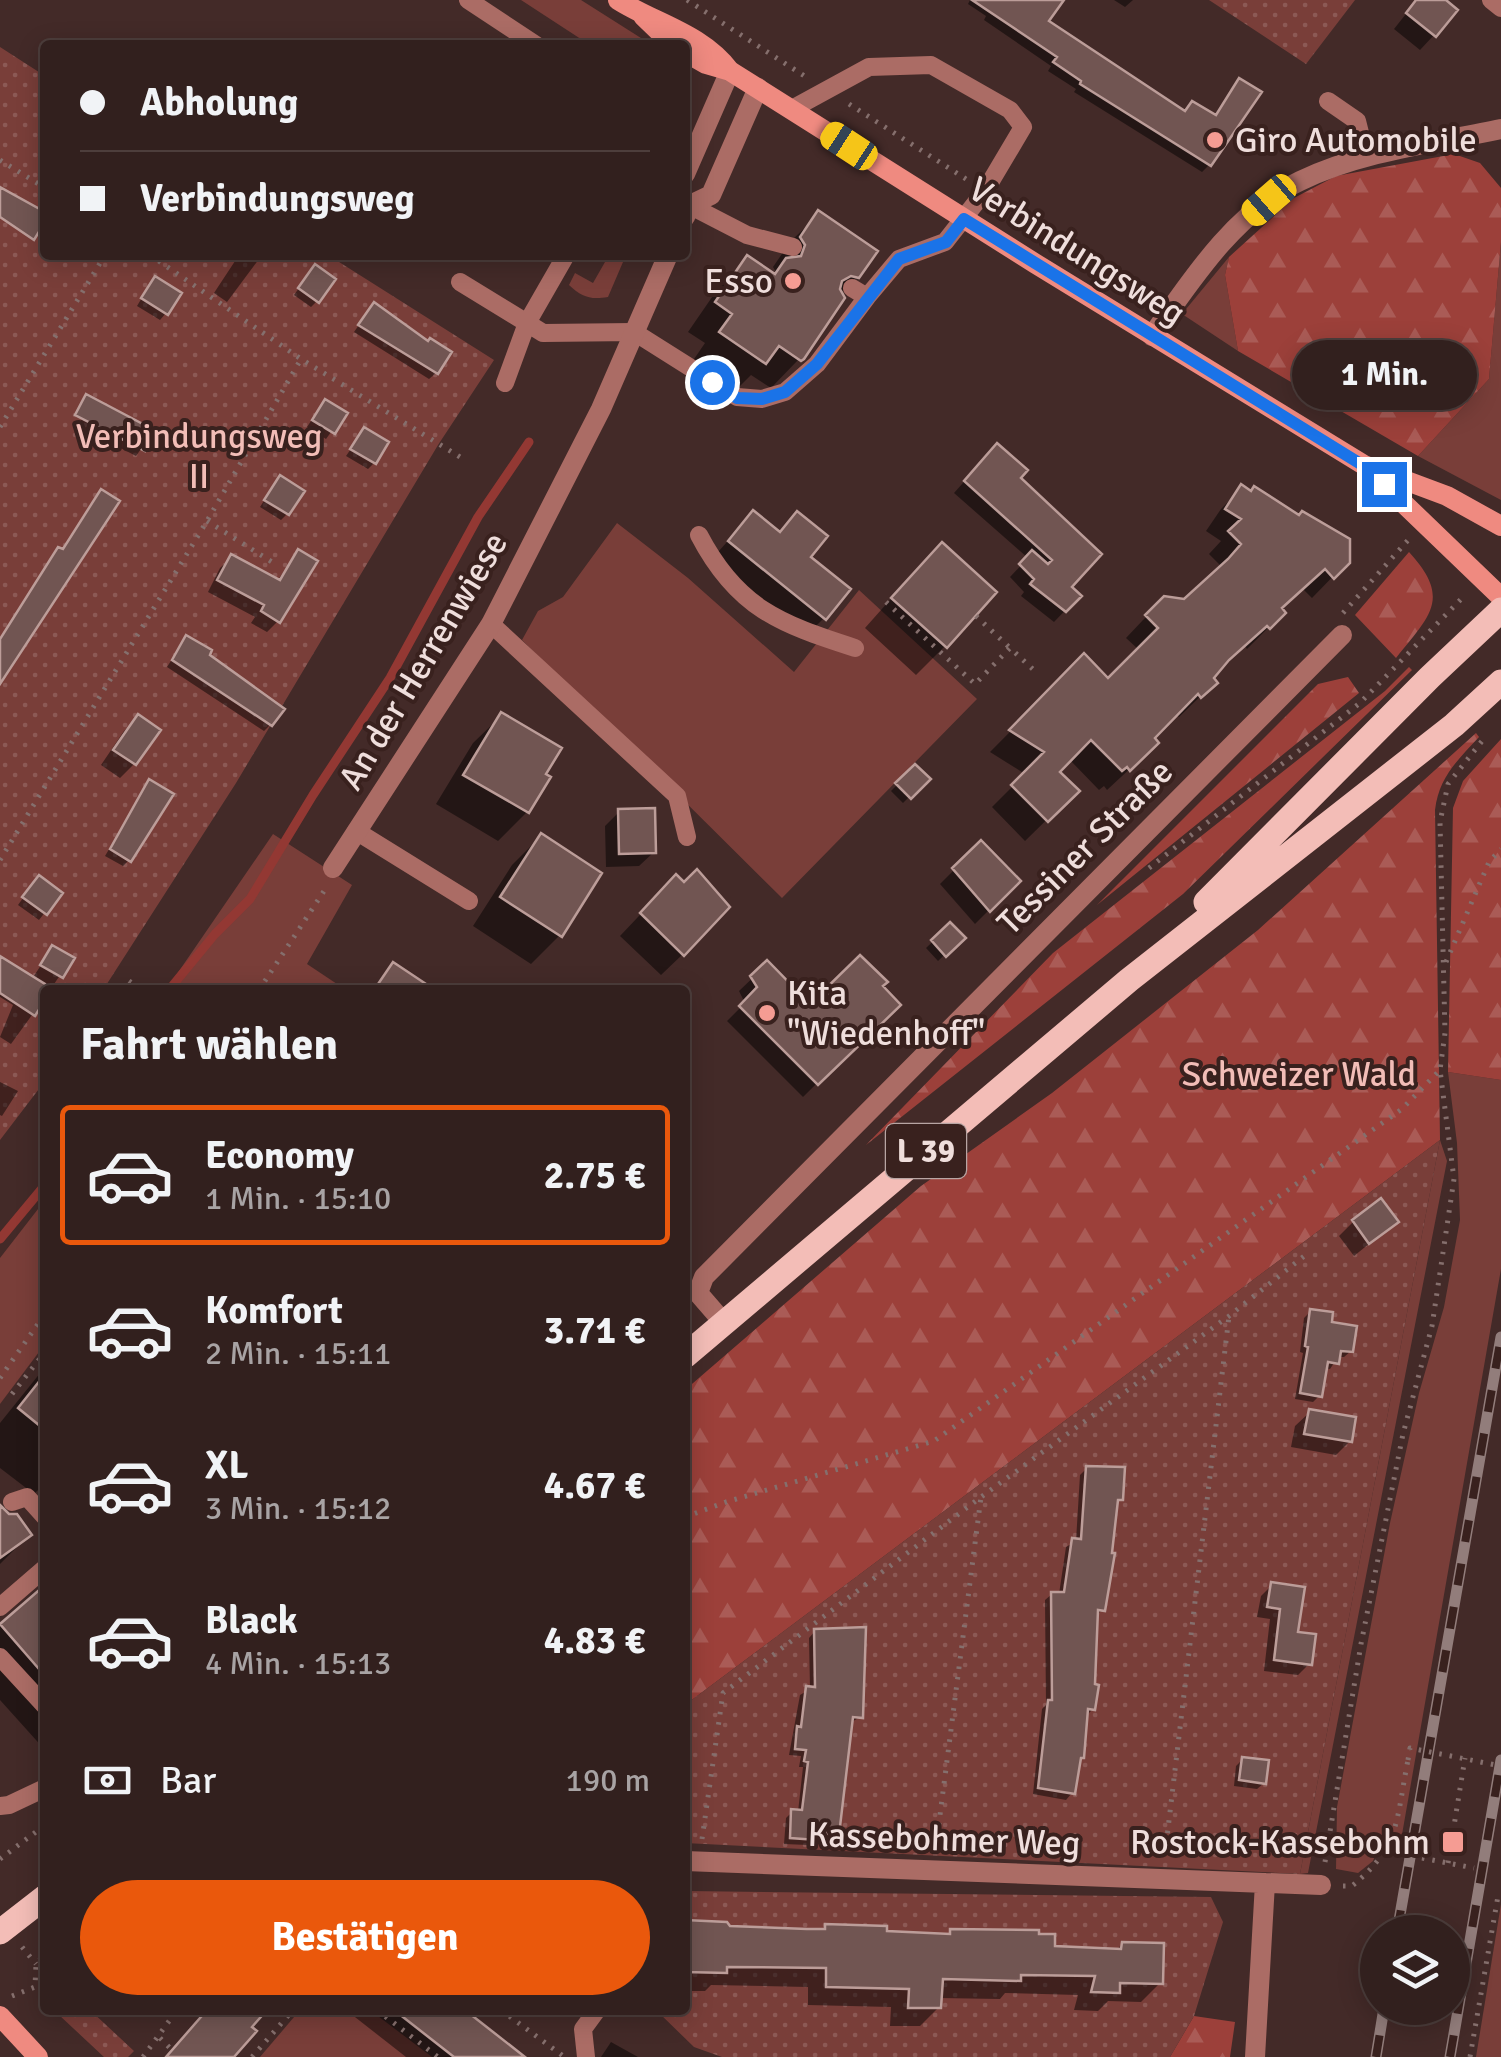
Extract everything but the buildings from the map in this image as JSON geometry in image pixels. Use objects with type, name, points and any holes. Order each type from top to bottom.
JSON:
[{"type":"main road","name":"Verbindungsweg","points":[[618,0],[642,15],[668,40]]},
{"type":"main road","name":"Verbindungsweg","points":[[642,15],[674,26],[717,53],[730,70]]},
{"type":"main road","name":"Verbindungsweg","points":[[690,55],[730,70],[1364,466],[1501,597]]},
{"type":"main road","name":"Verbindungsweg","points":[[1364,466],[1447,496],[1501,526]]},
{"type":"main road","name":"L 39","points":[[1128,980],[1501,610]]},
{"type":"main road","name":"L 39","points":[[690,1352],[1128,980],[1454,725],[1501,682]]},
{"type":"main road","points":[[0,1932],[40,1901]]},
{"type":"main road","points":[[0,2016],[38,2057]]},
{"type":"street","points":[[690,162],[730,70]]},
{"type":"street","points":[[690,202],[710,195],[758,88]]},
{"type":"street","points":[[1152,336],[1208,260],[1269,200],[1300,181],[1366,157],[1501,130]]},
{"type":"street","points":[[634,332],[666,260]]},
{"type":"street","name":"An der Herrenwiese","points":[[333,868],[492,624],[616,377],[634,332]]},
{"type":"street","name":"Tessiner Straße","points":[[724,1323],[698,1293],[704,1277],[1342,636]]},
{"type":"street","name":"Kassebohmer Weg","points":[[692,1861],[1321,1885]]},
{"type":"street","points":[[1255,2057],[1265,1883]]},
{"type":"lane","points":[[468,0],[528,40]]},
{"type":"lane","points":[[1491,0],[1501,8]]},
{"type":"lane","points":[[460,282],[543,333],[634,332],[737,398],[762,399],[785,392],[817,364],[860,292],[904,257],[946,242],[984,191],[1023,127],[1010,110],[931,65],[868,68],[792,109]]},
{"type":"lane","points":[[1328,101],[1357,121],[1366,157]]},
{"type":"lane","points":[[690,205],[747,235],[793,248]]},
{"type":"lane","points":[[506,383],[527,324],[563,260]]},
{"type":"lane","points":[[700,535],[716,567],[761,611],[799,630],[855,648]]},
{"type":"lane","points":[[492,624],[676,796],[687,837]]},
{"type":"lane","points":[[356,831],[470,901]]},
{"type":"lane","points":[[12,1502],[28,1497],[40,1511]]},
{"type":"lane","points":[[0,1607],[40,1572]]},
{"type":"lane","points":[[0,1657],[40,1701]]},
{"type":"lane","points":[[0,1806],[40,1790]]},
{"type":"lane","points":[[586,2057],[584,2029],[593,2015]]},
{"type":"path","points":[[687,0],[1170,310]]},
{"type":"path","points":[[0,160],[40,185]]},
{"type":"path","points":[[0,426],[102,260]]},
{"type":"path","points":[[157,260],[301,359],[460,456]]},
{"type":"path","points":[[0,860],[301,359]]},
{"type":"path","points":[[207,521],[272,562]]},
{"type":"path","points":[[1342,636],[1332,624],[1402,548]]},
{"type":"path","points":[[1144,872],[1360,703],[1436,622],[1484,578]]},
{"type":"path","points":[[886,602],[975,684],[1010,648]]},
{"type":"path","points":[[976,616],[1037,673]]},
{"type":"path","points":[[1486,736],[1448,784],[1440,822],[1445,1034],[1440,1070],[1454,1179],[1432,1326],[1403,1434],[1361,1644],[1321,1885],[1352,1886],[1376,1867],[1391,1844],[1410,1748],[1501,1766]]},
{"type":"path","points":[[1444,966],[1489,862],[1501,849]]},
{"type":"path","points":[[262,985],[325,892],[333,868]]},
{"type":"path","points":[[129,981],[135,985]]},
{"type":"path","points":[[690,1515],[934,1441],[1402,1109],[1440,1070]]},
{"type":"path","points":[[692,1861],[724,1693],[980,1496],[1229,1316],[1308,1253]]},
{"type":"path","points":[[1162,1880],[1229,1316]]},
{"type":"path","points":[[0,1378],[40,1321]]},
{"type":"path","points":[[12,1394],[40,1358]]},
{"type":"path","points":[[934,1872],[980,1496]]},
{"type":"path","points":[[1448,1863],[1465,1758]]},
{"type":"path","points":[[0,1859],[40,1829]]},
{"type":"path","points":[[1422,1858],[1474,1868]]},
{"type":"path","points":[[1470,2057],[1498,1896],[1501,1897]]},
{"type":"path","points":[[0,2000],[35,1987],[36,1964],[40,1960]]},
{"type":"path","points":[[143,2057],[174,2015]]},
{"type":"path","points":[[252,2057],[289,2015]]},
{"type":"path","points":[[383,2015],[438,2057]]},
{"type":"path","points":[[507,2015],[564,2057]]},
{"type":"path","points":[[160,2038],[172,2050]]},
{"type":"green space","points":[[521,0],[581,0],[644,40],[582,40]]},
{"type":"green space","points":[[1209,0],[1355,0],[1306,64]]},
{"type":"green space","name":"Verbindungsweg II","points":[[0,47],[40,73],[40,260],[336,260],[494,360],[438,445],[236,783],[106,985],[40,985],[40,1088],[0,1140]]},
{"type":"green space","points":[[1454,154],[1480,163],[1501,188],[1501,242],[1489,379],[1418,456],[1238,351],[1225,275],[1229,257],[1294,198],[1336,176]]},
{"type":"green space","points":[[1501,242],[1501,500],[1418,456],[1489,379]]},
{"type":"green space","points":[[1229,257],[1225,275],[1238,351],[1182,314]]},
{"type":"green space","points":[[606,260],[624,260],[608,297],[587,297],[569,285],[575,273],[593,283]]},
{"type":"green space","points":[[617,523],[688,578],[794,672],[859,590],[977,699],[782,898],[522,640],[538,611],[563,597]]},
{"type":"green space","points":[[1409,552],[1430,582],[1433,595],[1426,618],[1396,658],[1355,615]]},
{"type":"green space","points":[[1409,667],[1412,670],[1183,894],[866,1145],[1053,953],[1385,691]]},
{"type":"green space","points":[[1348,677],[1359,693],[1097,905],[1318,684]]},
{"type":"green space","name":"Schweizer Wald","points":[[1476,733],[1479,737],[1445,779],[1435,810],[1440,1140],[690,1701],[690,1386],[921,1186],[1052,1093],[1258,930]]},
{"type":"green space","name":"Schweizer Wald","points":[[1501,739],[1501,1080],[1448,1072],[1453,808],[1463,781]]},
{"type":"green space","points":[[273,834],[352,885],[307,964],[338,985],[169,985]]},
{"type":"green space","points":[[1448,1072],[1501,1080],[1501,1269],[1400,1846],[1380,1842],[1373,1861],[1358,1873],[1336,1869],[1337,1807],[1390,1523],[1419,1393],[1444,1307],[1460,1220],[1457,1143]]},
{"type":"green space","points":[[1440,1140],[1447,1161],[1308,1873],[1300,1874]]},
{"type":"green space","points":[[1440,1140],[1300,1874],[690,1843],[690,1701]]},
{"type":"green space","points":[[40,1206],[40,1351],[0,1404],[0,1258]]},
{"type":"green space","points":[[690,1891],[1211,1897],[1223,1922],[1194,2016],[1170,2057],[722,2057],[694,2047],[661,2015],[690,2015]]},
{"type":"green space","points":[[1501,1904],[1501,2057],[1476,2057]]},
{"type":"green space","points":[[59,2015],[95,2015],[134,2051],[128,2057],[104,2057]]},
{"type":"green space","points":[[296,2015],[377,2015],[432,2057],[260,2057]]},
{"type":"green space","points":[[1194,2016],[1235,2022],[1230,2057],[1170,2057]]},
{"type":"waterway","points":[[173,985],[250,899],[390,678],[478,517],[529,442]]},
{"type":"waterway","points":[[0,1239],[40,1191]]},
{"type":"railway","points":[[1400,1915],[1501,1337]]},
{"type":"railway","points":[[1450,2057],[1501,1760]]},
{"type":"railway","points":[[1376,2057],[1381,2025]]},
{"type":"place","name":"Giro Automobile","points":[[1215,140]]},
{"type":"place","name":"Esso","points":[[793,281]]},
{"type":"place","name":"Kita \"Wiedenhoff\"","points":[[767,1013]]},
{"type":"place","name":"Rostock-Kassebohm","points":[[1453,1842]]},
{"type":"route","points":[[712,382],[737,398],[762,399],[785,392],[817,364],[899,259],[946,242],[964,219],[1364,466],[1384,484]]}]
